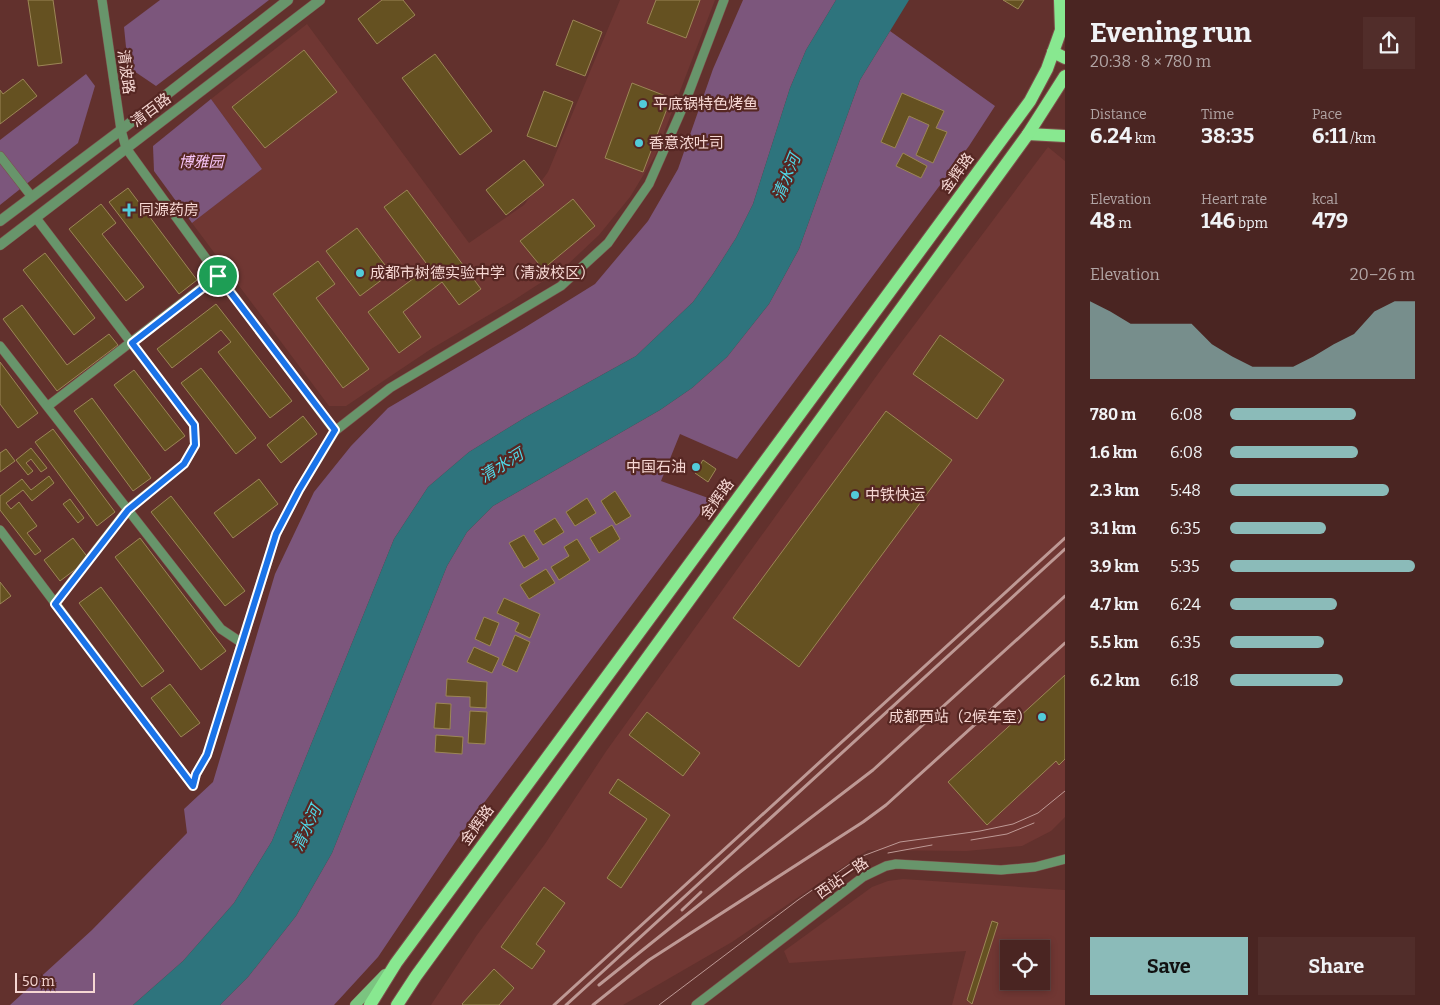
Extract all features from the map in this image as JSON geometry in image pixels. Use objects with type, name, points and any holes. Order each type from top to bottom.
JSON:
[{"type":"main road","name":"金辉路","points":[[370,1005],[396,963],[1030,101],[1047,69],[1059,55],[1063,31],[1060,0]]},
{"type":"main road","points":[[397,1005],[416,976],[1028,134],[1065,76]]},
{"type":"main road","points":[[1028,134],[1065,136]]},
{"type":"main road","points":[[355,1005],[396,963]]},
{"type":"street","name":"清波路","points":[[102,0],[121,130],[126,148]]},
{"type":"street","name":"清百路","points":[[0,221],[288,0]]},
{"type":"street","name":"清百路","points":[[0,245],[320,0]]},
{"type":"street","points":[[0,530],[193,786],[196,774],[207,755],[276,534],[299,490],[335,430],[390,388],[561,286],[608,243],[649,184],[686,100],[724,0]]},
{"type":"street","points":[[126,148],[218,276],[335,430]]},
{"type":"street","points":[[0,156],[32,197]]},
{"type":"street","points":[[36,218],[194,425],[195,445],[184,464],[128,510],[55,604]]},
{"type":"street","points":[[48,406],[218,276]]},
{"type":"street","points":[[0,346],[221,629],[242,643]]},
{"type":"street","name":"西站一路","points":[[696,1005],[864,877],[886,866],[907,864],[1000,870],[1035,867],[1065,860]]},
{"type":"shaded area","points":[[620,0],[715,0],[655,156],[630,197],[599,235],[565,267],[511,302],[431,349],[346,406],[329,406],[192,223],[262,169],[211,99],[307,24],[469,243],[524,205],[548,172]]},
{"type":"shaded area","points":[[1048,147],[1065,161],[1065,817],[1051,831],[1022,846],[966,851],[868,850],[732,942],[623,1005],[431,1005],[477,935],[545,844],[607,750],[888,360]]},
{"type":"shaded area","points":[[903,879],[1065,890],[1065,1005],[952,1005],[966,951],[789,963],[784,951],[872,887],[888,881]]},
{"type":"green space","points":[[160,0],[269,0],[156,86],[128,67],[124,27]]},
{"type":"green space","points":[[743,0],[836,0],[806,50],[790,88],[753,204],[736,238],[693,302],[636,356],[526,417],[469,452],[428,487],[394,539],[272,841],[234,903],[183,961],[133,1005],[10,1005],[92,930],[187,833],[184,809],[213,782],[275,574],[314,492],[351,446],[388,408],[595,284],[648,221],[678,169],[713,69]]},
{"type":"green space","points":[[890,31],[995,106],[969,146],[737,459],[680,434],[661,481],[711,499],[460,835],[378,957],[334,1005],[220,1005],[248,977],[296,916],[332,853],[447,566],[467,532],[493,506],[660,410],[692,388],[727,357],[769,304],[799,249],[860,80]]},
{"type":"green space","points":[[86,74],[95,86],[78,143],[0,205],[0,140]]},
{"type":"green space","name":"博雅园","points":[[211,99],[262,169],[192,223],[154,171],[153,146]]},
{"type":"water","name":"清水河","points":[[836,0],[909,0],[860,80],[799,249],[769,304],[727,357],[692,388],[660,410],[493,506],[467,532],[447,566],[332,853],[296,916],[248,977],[220,1005],[133,1005],[183,961],[234,903],[272,841],[394,539],[428,487],[469,452],[526,417],[636,356],[693,302],[713,274],[736,238],[753,204],[790,88],[806,50]]},
{"type":"building","points":[[28,0],[53,0],[62,63],[38,66]]},
{"type":"building","points":[[382,0],[403,0],[415,15],[377,44],[358,19]]},
{"type":"building","points":[[656,0],[700,0],[686,38],[647,23]]},
{"type":"building","points":[[1003,0],[1024,0],[1018,9]]},
{"type":"building","points":[[573,20],[602,32],[585,76],[556,65]]},
{"type":"building","points":[[304,50],[337,92],[265,148],[232,107]]},
{"type":"building","points":[[435,54],[492,131],[460,155],[402,78]]},
{"type":"building","points":[[23,79],[37,96],[0,124],[0,90],[3,94]]},
{"type":"building","points":[[632,83],[671,98],[643,172],[605,158]]},
{"type":"building","points":[[544,91],[573,102],[556,147],[527,136]]},
{"type":"building","points":[[902,93],[944,111],[936,128],[947,132],[933,163],[916,155],[929,125],[909,116],[895,148],[881,142]]},
{"type":"building","points":[[903,153],[927,166],[921,178],[896,166]]},
{"type":"building","points":[[524,160],[544,185],[506,215],[486,190]]},
{"type":"building","points":[[128,188],[197,280],[179,294],[109,202]]},
{"type":"building","points":[[407,190],[481,289],[459,305],[442,282],[403,312],[421,337],[399,353],[368,312],[429,267],[384,207]]},
{"type":"building","points":[[573,199],[595,226],[543,269],[520,241]]},
{"type":"building","points":[[101,204],[116,223],[102,234],[144,287],[126,301],[69,229]]},
{"type":"building","points":[[357,228],[391,273],[360,296],[326,251]]},
{"type":"building","points":[[45,253],[95,318],[74,335],[23,270]]},
{"type":"building","points":[[318,261],[335,284],[316,298],[369,369],[343,388],[273,294]]},
{"type":"building","points":[[216,304],[292,401],[270,418],[218,352],[231,342],[221,330],[172,368],[157,349]]},
{"type":"building","points":[[22,305],[67,365],[109,334],[118,345],[57,391],[3,319]]},
{"type":"building","points":[[940,335],[1004,380],[977,419],[913,374]]},
{"type":"building","points":[[0,362],[38,413],[18,428],[0,404]]},
{"type":"building","points":[[201,368],[256,438],[236,454],[181,383]]},
{"type":"building","points":[[134,370],[185,436],[165,451],[114,385]]},
{"type":"building","points":[[92,398],[151,478],[133,491],[74,411]]},
{"type":"building","points":[[886,411],[952,460],[799,667],[733,618]]},
{"type":"building","points":[[303,416],[317,434],[281,463],[267,445]]},
{"type":"building","points":[[53,429],[115,512],[97,526],[35,442]]},
{"type":"building","points":[[31,448],[47,468],[41,472],[31,459],[26,463],[33,471],[28,475],[16,460]]},
{"type":"building","points":[[6,449],[15,461],[0,472],[0,453]]},
{"type":"building","points":[[703,460],[716,469],[708,482],[695,473]]},
{"type":"building","points":[[49,476],[54,483],[32,501],[23,490],[6,503],[11,509],[19,502],[37,526],[27,533],[41,551],[35,555],[0,510],[0,496],[22,479],[31,490]]},
{"type":"building","points":[[259,479],[278,504],[233,538],[214,513]]},
{"type":"building","points":[[615,491],[631,516],[616,525],[601,501]]},
{"type":"building","points":[[171,496],[245,591],[225,606],[151,512]]},
{"type":"building","points":[[587,498],[596,513],[575,526],[566,512]]},
{"type":"building","points":[[70,499],[84,518],[78,523],[63,504]]},
{"type":"building","points":[[555,518],[564,532],[543,545],[534,531]]},
{"type":"building","points":[[612,525],[620,539],[599,553],[590,538]]},
{"type":"building","points":[[524,535],[539,559],[524,568],[509,543]]},
{"type":"building","points":[[73,538],[89,559],[60,581],[44,560]]},
{"type":"building","points":[[140,538],[226,651],[201,670],[115,557]]},
{"type":"building","points":[[577,539],[590,560],[559,580],[551,567],[569,556],[564,547]]},
{"type":"building","points":[[546,569],[555,583],[529,599],[520,585]]},
{"type":"building","points":[[0,582],[11,596],[0,604]]},
{"type":"building","points":[[101,587],[164,671],[142,687],[79,603]]},
{"type":"building","points":[[504,598],[540,614],[530,638],[515,631],[519,623],[497,613]]},
{"type":"building","points":[[484,617],[499,623],[490,646],[475,639]]},
{"type":"building","points":[[515,635],[530,642],[517,672],[502,665]]},
{"type":"building","points":[[474,647],[499,658],[492,673],[467,662]]},
{"type":"building","name":"成都西站（2候车室）","points":[[1065,675],[1065,759],[1059,765],[1056,761],[987,825],[948,782]]},
{"type":"building","points":[[447,679],[487,682],[486,708],[470,707],[470,697],[446,696]]},
{"type":"building","points":[[170,684],[200,723],[181,737],[151,698]]},
{"type":"building","points":[[436,703],[451,704],[450,729],[434,728]]},
{"type":"building","points":[[470,711],[487,712],[485,744],[468,743]]},
{"type":"building","points":[[647,712],[700,753],[683,776],[629,735]]},
{"type":"building","points":[[436,735],[463,737],[462,754],[435,752]]},
{"type":"building","points":[[618,779],[670,815],[621,888],[607,878],[647,819],[609,793]]},
{"type":"building","points":[[544,887],[565,903],[536,944],[545,951],[532,969],[501,947]]},
{"type":"building","points":[[992,921],[998,923],[972,1004],[967,1000]]},
{"type":"building","points":[[494,969],[514,988],[499,1005],[463,1005],[462,1004]]},
{"type":"tram line","points":[[659,1005],[798,900],[860,857],[900,842],[980,831],[1013,824],[1038,813],[1065,791]]},
{"type":"tram line","points":[[971,840],[1007,834],[1034,823]]},
{"type":"tram line","points":[[888,853],[932,845]]},
{"type":"railway","points":[[554,1005],[1065,538]]},
{"type":"railway","points":[[566,1005],[1065,549]]},
{"type":"railway","points":[[599,985],[740,872],[873,770],[1065,596]]},
{"type":"railway","points":[[593,1005],[649,960],[863,822],[886,805],[1065,643]]},
{"type":"railway","points":[[682,910],[701,892]]},
{"type":"place","name":"平底锅特色烤鱼","points":[[643,104]]},
{"type":"place","name":"香意浓吐司","points":[[639,143]]},
{"type":"place","name":"同源药房","points":[[129,210]]},
{"type":"place","name":"成都市树德实验中学（清波校区）","points":[[360,273]]},
{"type":"place","name":"中国石油","points":[[696,467]]},
{"type":"place","name":"中铁快运","points":[[855,495]]},
{"type":"place","name":"成都西站（2候车室）","points":[[1042,717]]},
{"type":"route","points":[[218,276],[335,430],[299,490],[276,534],[207,755],[196,774],[193,786],[55,604],[128,510],[184,464],[195,445],[194,425],[132,343],[218,276]]}]
